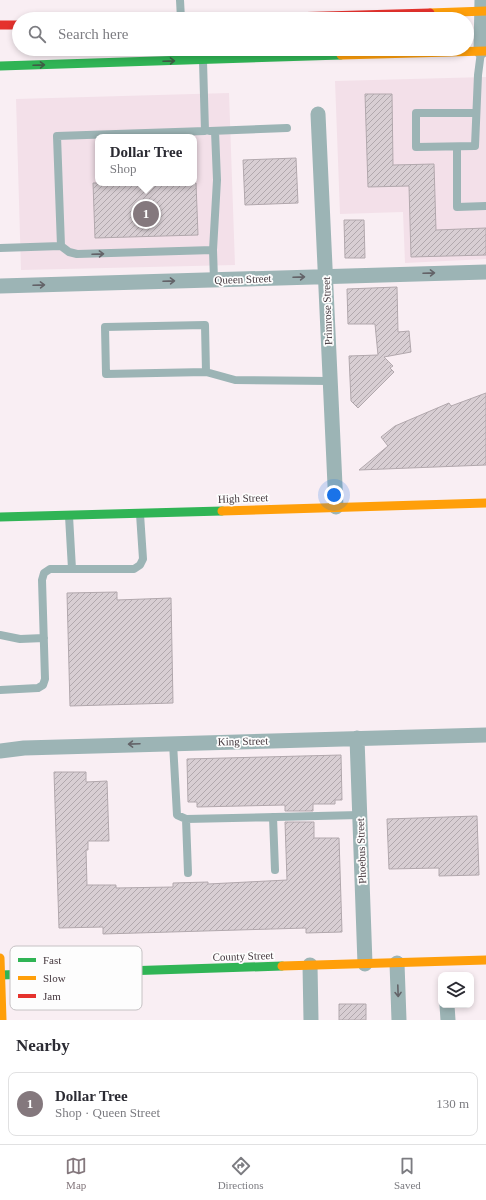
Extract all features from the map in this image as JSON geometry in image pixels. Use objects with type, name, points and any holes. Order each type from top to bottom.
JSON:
[{"type":"main road","points":[[389,12],[484,8]]},
{"type":"main road","points":[[0,25],[12,25]]},
{"type":"main road","points":[[474,51],[484,51]]},
{"type":"main road","points":[[0,66],[328,56]]},
{"type":"main road","name":"High Street","points":[[0,518],[486,503]]},
{"type":"main road","points":[[0,958],[2,1020]]},
{"type":"main road","name":"County Street","points":[[142,970],[397,962],[446,968],[486,960]]},
{"type":"main road","name":"County Street","points":[[0,975],[10,975]]},
{"type":"street","points":[[484,8],[484,51]]},
{"type":"street","name":"Primrose Street","points":[[318,114],[336,507]]},
{"type":"street","name":"Queen Street","points":[[0,286],[486,272]]},
{"type":"street","name":"King Street","points":[[0,751],[24,748],[173,743],[486,735]]},
{"type":"street","name":"Phoebus Street","points":[[357,738],[365,964]]},
{"type":"street","points":[[397,962],[399,1020]]},
{"type":"street","points":[[310,965],[312,1020]]},
{"type":"street","points":[[447,1008],[448,1020]]},
{"type":"lane","points":[[180,0],[181,12]]},
{"type":"lane","points":[[476,113],[416,113],[416,147],[475,146],[478,75],[484,51]]},
{"type":"lane","points":[[203,60],[205,132]]},
{"type":"lane","points":[[132,134],[287,128]]},
{"type":"lane","points":[[214,280],[213,250],[217,180],[215,131]]},
{"type":"lane","points":[[61,246],[58,136],[95,135]]},
{"type":"lane","points":[[457,147],[457,207],[486,206]]},
{"type":"lane","points":[[0,248],[61,246],[69,252],[77,254],[213,250]]},
{"type":"lane","points":[[206,372],[205,325],[105,327],[106,374],[206,372],[235,380],[330,381]]},
{"type":"lane","points":[[0,690],[38,688],[43,685],[45,679],[42,580],[44,573],[50,569],[134,569],[140,565],[142,559],[140,513]]},
{"type":"lane","points":[[69,516],[72,569]]},
{"type":"lane","points":[[0,635],[20,639],[44,638]]},
{"type":"lane","points":[[173,743],[177,815],[186,819],[360,816]]},
{"type":"lane","points":[[273,817],[275,870]]},
{"type":"lane","points":[[186,819],[188,873]]},
{"type":"shaded area","points":[[486,77],[486,259],[405,263],[403,212],[340,214],[335,81]]},
{"type":"shaded area","points":[[229,93],[235,265],[21,270],[16,99]]},
{"type":"building","points":[[365,94],[392,94],[393,165],[434,164],[436,230],[486,228],[486,255],[411,257],[409,186],[368,187]]},
{"type":"building","points":[[296,158],[298,203],[245,205],[243,160]]},
{"type":"building","points":[[93,183],[95,183],[95,186],[196,186],[198,235],[95,238]]},
{"type":"building","points":[[344,220],[364,220],[365,258],[345,258]]},
{"type":"building","points":[[397,287],[398,332],[409,331],[411,352],[384,357],[393,366],[390,368],[394,372],[358,408],[351,401],[349,356],[378,355],[375,324],[348,324],[347,289]]},
{"type":"building","points":[[486,393],[486,465],[359,470],[388,446],[381,437],[395,426],[449,403],[451,406]]},
{"type":"building","points":[[117,592],[117,600],[171,598],[173,703],[70,706],[67,593]]},
{"type":"building","points":[[341,755],[342,800],[335,800],[335,804],[313,804],[313,811],[285,811],[285,805],[197,807],[197,802],[188,802],[187,759]]},
{"type":"building","points":[[54,772],[86,772],[86,782],[107,781],[109,841],[88,841],[88,850],[86,850],[87,885],[116,885],[116,888],[173,887],[173,883],[208,882],[208,884],[287,880],[285,822],[314,822],[314,838],[339,838],[342,932],[306,933],[306,928],[103,934],[103,927],[59,928]]},
{"type":"building","points":[[477,816],[479,875],[439,876],[439,868],[389,869],[387,819]]},
{"type":"building","points":[[339,1004],[366,1004],[366,1020],[339,1020]]},
{"type":"traffic: fast","points":[[0,66],[310,56]]},
{"type":"traffic: fast","points":[[0,517],[222,511]]},
{"type":"traffic: fast","points":[[142,970],[282,966]]},
{"type":"traffic: fast","points":[[0,975],[10,975]]},
{"type":"traffic: slow","points":[[458,12],[486,11]]},
{"type":"traffic: slow","points":[[474,51],[486,51]]},
{"type":"traffic: slow","points":[[222,511],[486,503]]},
{"type":"traffic: slow","points":[[0,958],[2,1020]]},
{"type":"traffic: slow","points":[[282,966],[486,960]]},
{"type":"traffic: jam","points":[[0,25],[12,25]]},
{"type":"place","name":"Dollar Tree","points":[[146,214]]}]
